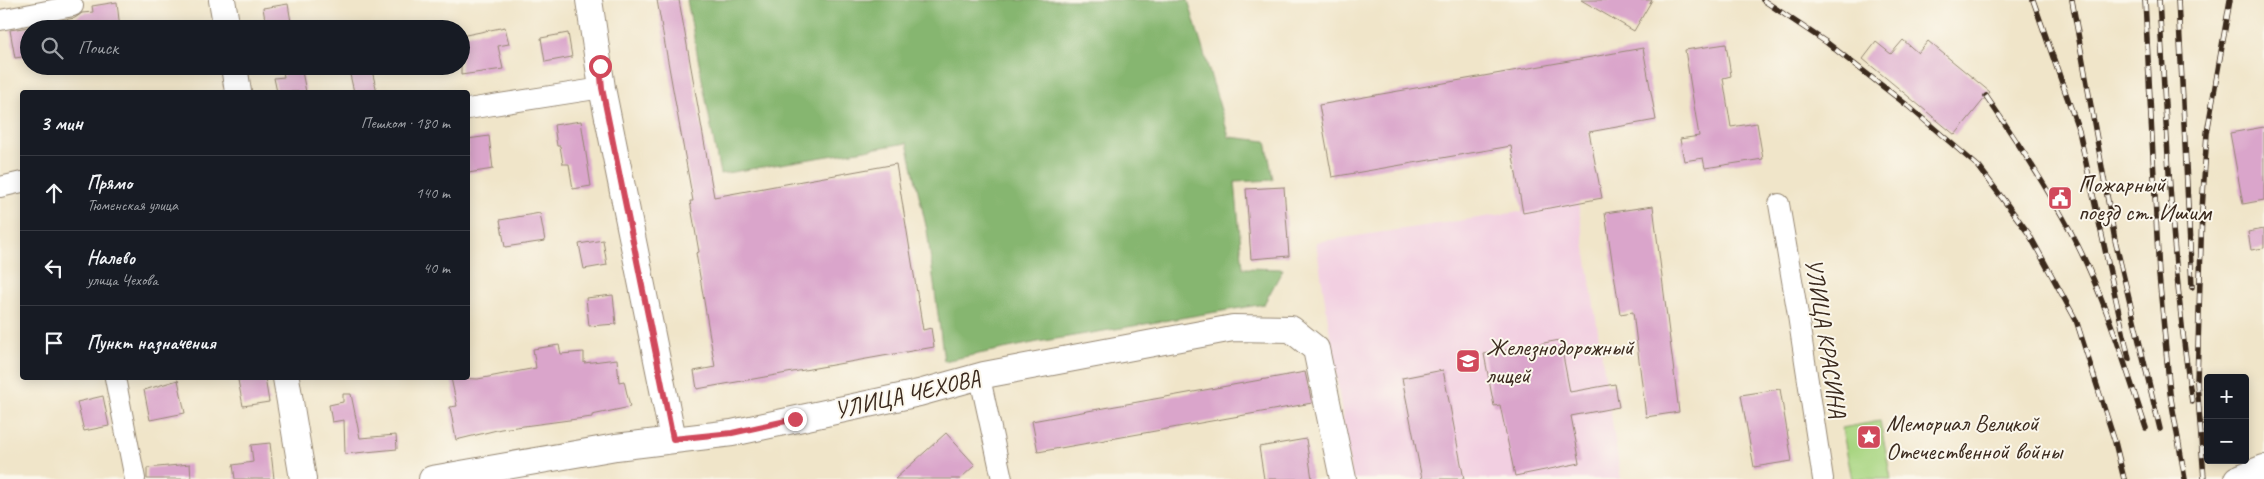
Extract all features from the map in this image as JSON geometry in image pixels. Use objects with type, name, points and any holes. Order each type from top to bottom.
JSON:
[{"type":"main road","points":[[222,0],[225,20]]},
{"type":"main road","points":[[589,0],[602,88],[673,439]]},
{"type":"main road","points":[[235,75],[238,90]]},
{"type":"main road","name":"УЛИЦА ЧЕХОВА","points":[[432,479],[673,439],[732,433],[915,394],[984,375],[1233,328],[1291,328],[1316,349],[1344,479]]},
{"type":"main road","points":[[286,380],[303,479]]},
{"type":"main road","points":[[2237,479],[2264,468]]},
{"type":"street","points":[[0,20],[73,6]]},
{"type":"street","points":[[470,109],[602,88]]},
{"type":"street","points":[[0,187],[20,182]]},
{"type":"street","name":"УЛИЦА КРАСИНА","points":[[1779,204],[1798,308],[1823,479]]},
{"type":"street","points":[[984,375],[982,387],[1002,479]]},
{"type":"street","points":[[115,380],[135,479]]},
{"type":"shaded area","name":"Железнодорожный лицей","points":[[1578,203],[1621,479],[1352,479],[1316,242]]},
{"type":"green space","points":[[687,0],[1188,0],[1229,137],[1266,141],[1273,180],[1235,182],[1243,268],[1283,269],[1264,304],[1038,342],[944,361],[927,230],[907,143],[720,174]]},
{"type":"green space","points":[[1880,421],[1891,479],[1852,479],[1842,428]]},
{"type":"building","points":[[657,0],[679,0],[714,197],[896,164],[923,330],[931,328],[934,347],[697,389],[694,371],[715,367],[696,253],[699,252],[690,201],[693,201]]},
{"type":"building","points":[[1581,0],[1652,0],[1634,31]]},
{"type":"building","points":[[117,2],[119,20],[64,20],[75,18],[82,13],[93,12],[92,6]]},
{"type":"building","points":[[288,4],[291,20],[265,20],[263,8]]},
{"type":"building","points":[[505,27],[509,44],[498,46],[503,69],[470,74],[470,34]]},
{"type":"building","points":[[20,28],[20,57],[15,58],[10,30]]},
{"type":"building","points":[[568,33],[572,57],[545,62],[541,38]]},
{"type":"building","points":[[1903,40],[1918,53],[1928,41],[1990,92],[1955,135],[1863,59],[1876,42],[1891,54]]},
{"type":"building","points":[[1726,44],[1731,76],[1723,78],[1731,127],[1757,123],[1763,159],[1705,168],[1703,158],[1684,161],[1680,139],[1699,136],[1685,50]]},
{"type":"building","points":[[1643,48],[1656,120],[1589,132],[1602,198],[1523,213],[1511,146],[1332,177],[1319,105]]},
{"type":"building","points":[[284,75],[303,75],[306,90],[277,90],[274,78],[284,77]]},
{"type":"building","points":[[350,75],[373,75],[377,90],[354,90]]},
{"type":"building","points":[[581,121],[591,186],[573,189],[569,164],[563,164],[560,146],[557,146],[554,125]]},
{"type":"building","points":[[2264,127],[2264,200],[2243,204],[2230,133]]},
{"type":"building","points":[[489,136],[493,169],[470,173],[470,139]]},
{"type":"building","points":[[1284,187],[1289,256],[1251,259],[1246,189]]},
{"type":"building","points":[[1653,206],[1679,412],[1646,417],[1633,312],[1620,314],[1605,213]]},
{"type":"building","points":[[540,213],[545,241],[505,247],[500,220]]},
{"type":"building","points":[[2264,229],[2264,248],[2251,250],[2248,232]]},
{"type":"building","points":[[603,240],[607,265],[584,269],[579,244]]},
{"type":"building","points":[[613,295],[616,324],[589,326],[586,298]]},
{"type":"building","points":[[1560,340],[1570,392],[1615,384],[1619,407],[1571,416],[1580,463],[1515,476],[1500,405],[1494,406],[1484,354]]},
{"type":"building","points":[[559,345],[561,354],[584,352],[584,363],[617,359],[619,382],[624,381],[630,407],[592,415],[592,417],[501,429],[456,440],[450,407],[457,406],[451,380],[478,379],[536,368],[533,349]]},
{"type":"building","points":[[1443,370],[1464,479],[1422,479],[1402,378]]},
{"type":"building","points":[[1305,372],[1312,403],[1038,452],[1032,421]]},
{"type":"building","points":[[178,380],[185,413],[150,420],[144,390]]},
{"type":"building","points":[[238,380],[265,380],[269,402],[243,406]]},
{"type":"building","points":[[1780,389],[1792,461],[1754,467],[1741,395]]},
{"type":"building","points":[[343,394],[351,394],[360,438],[396,435],[397,449],[345,454],[344,420],[332,422],[329,405],[343,402]]},
{"type":"building","points":[[103,396],[109,426],[84,431],[77,402]]},
{"type":"building","points":[[946,433],[975,465],[960,479],[895,479]]},
{"type":"building","points":[[1306,439],[1312,479],[1264,479],[1259,447]]},
{"type":"building","points":[[270,443],[274,479],[235,479],[233,465],[253,462],[251,445]]},
{"type":"building","points":[[190,464],[191,479],[147,479],[147,468]]},
{"type":"railway","points":[[1763,0],[1826,42],[1908,106],[1979,167],[2029,234],[2076,320],[2115,442],[2124,479]]},
{"type":"railway","points":[[2033,0],[2079,131],[2129,359]]},
{"type":"railway","points":[[2072,0],[2115,240],[2160,429]]},
{"type":"railway","points":[[2145,0],[2159,275],[2170,393],[2185,479]]},
{"type":"railway","points":[[2159,0],[2175,252],[2192,402]]},
{"type":"railway","points":[[2178,0],[2192,287]]},
{"type":"railway","points":[[2204,479],[2197,382],[2202,210],[2207,133],[2230,0]]},
{"type":"railway","points":[[1986,96],[2035,170],[2078,246],[2107,313],[2146,428]]},
{"type":"place","name":"Пожарный поезд ст. Ишим","points":[[2060,198]]},
{"type":"place","name":"Железнодорожный лицей","points":[[1468,361]]},
{"type":"place","name":"Мемориал Великой Отечественной войны","points":[[1869,437]]},
{"type":"route","points":[[600,66],[602,88],[673,439],[732,433],[795,419]]}]
